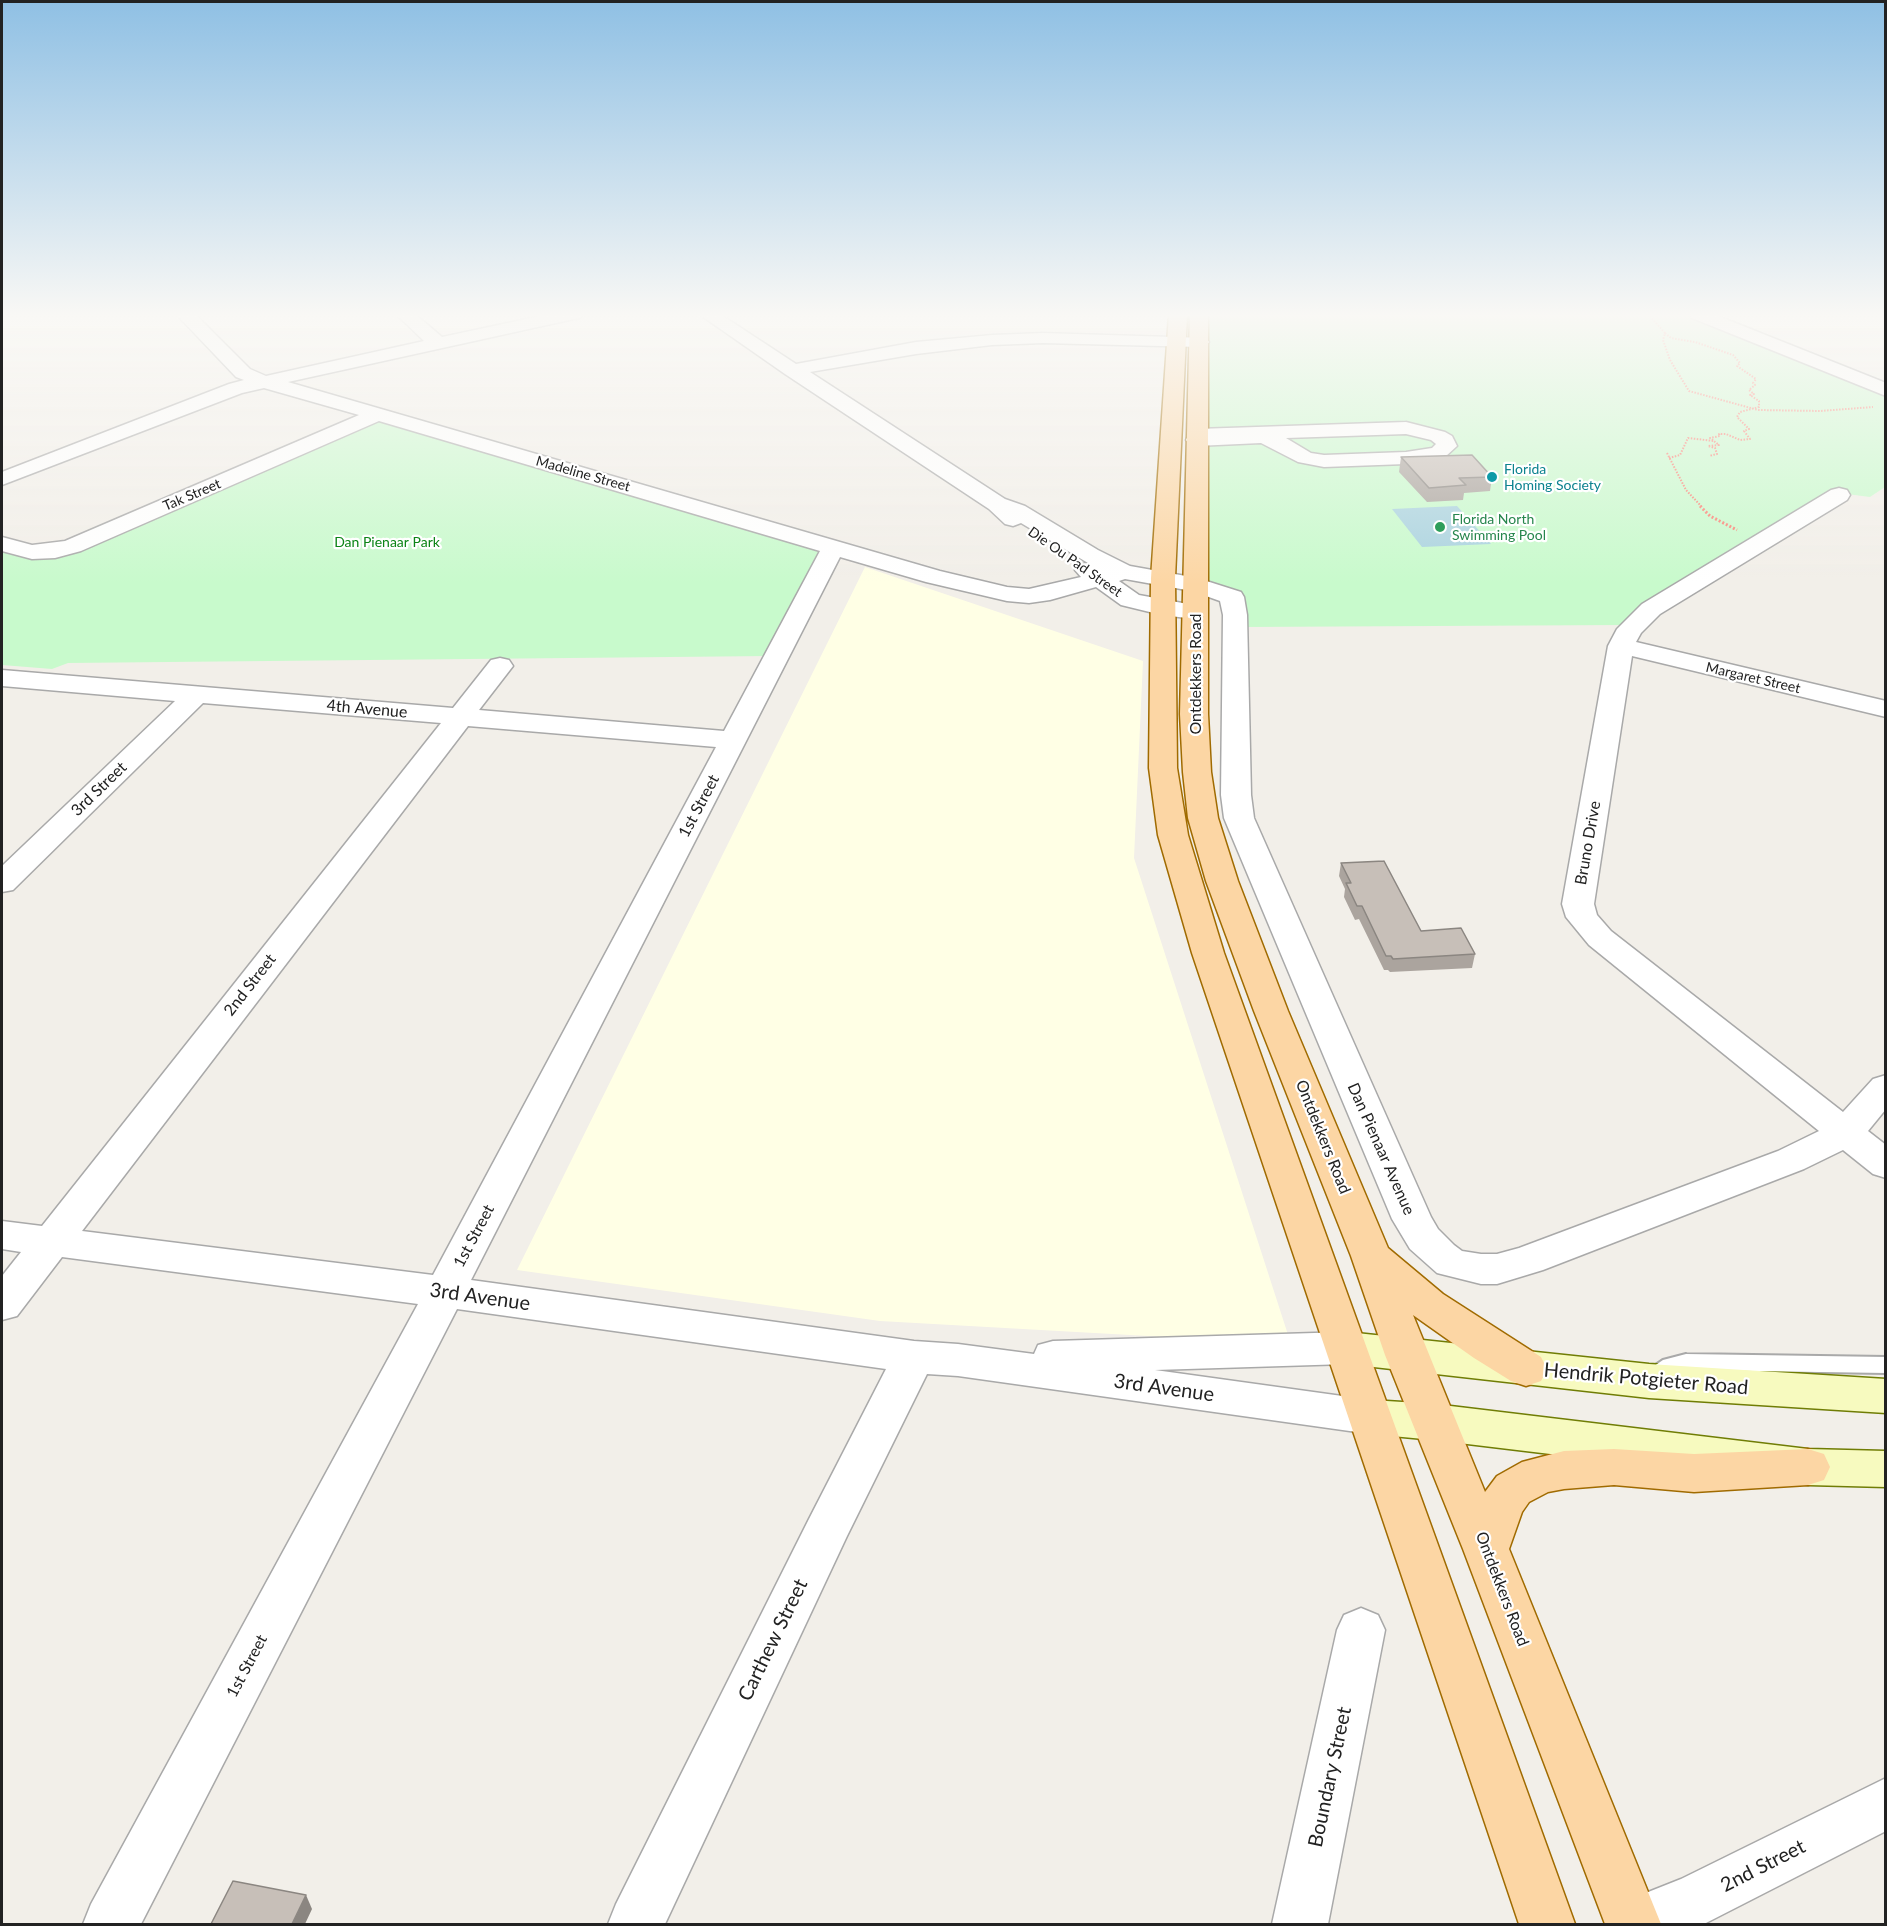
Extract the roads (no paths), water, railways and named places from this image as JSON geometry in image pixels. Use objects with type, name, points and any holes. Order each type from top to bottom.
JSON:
[{"type":"main road","name":"Ontdekkers Road","points":[[1173,404],[1163,578],[1185,602],[1200,799],[1222,881],[1270,1011],[1371,1256],[1406,1355],[1486,1549],[1633,1924]]},
{"type":"main road","name":"Ontdekkers Road","points":[[1197,404],[1185,602],[1163,768],[1173,835],[1208,953],[1547,1924]]},
{"type":"main road","points":[[1371,1256],[1428,1305],[1489,1347],[1526,1369]]},
{"type":"main road","name":"Hendrik Potgieter Road","points":[[1347,1348],[1649,1381],[1886,1396]]},
{"type":"main road","points":[[1371,1417],[1434,1422],[1808,1467]]},
{"type":"main road","points":[[1486,1549],[1502,1504],[1513,1489],[1538,1475],[1564,1470],[1614,1467],[1694,1473],[1808,1467],[1886,1469]]},
{"type":"street","points":[[2,479],[194,404]]},
{"type":"street","name":"Madeline Street","points":[[343,404],[934,577],[1007,594],[1029,596],[1050,593],[1124,572]]},
{"type":"street","name":"Die Ou Pad Street","points":[[844,404],[997,504],[1017,511],[1090,555],[1124,572],[1163,578],[1185,602]]},
{"type":"street","name":"Tak Street","points":[[2,544],[32,552],[55,551],[74,546],[379,414]]},
{"type":"street","points":[[1406,428],[1438,436],[1445,440],[1447,446],[1444,450],[1430,455],[1335,461],[1305,458],[1276,441],[1262,437],[1196,438],[1406,428]]},
{"type":"street","name":"Bruno Drive","points":[[1839,495],[1651,609],[1634,625],[1621,646],[1579,898],[1582,917],[1600,938],[1886,1165]]},
{"type":"street","name":"Die Ou Pad Street","points":[[997,504],[1006,514],[1130,600],[1185,602]]},
{"type":"street","name":"1st Street","points":[[111,1924],[445,1292],[834,547]]},
{"type":"street","name":"Madeline Street","points":[[934,577],[945,585],[1020,606],[1057,606],[1130,600]]},
{"type":"street","name":"Dan Pienaar Avenue","points":[[1185,602],[1225,593],[1234,602],[1236,795],[1239,818],[1412,1220],[1424,1239],[1451,1263],[1481,1269],[1497,1269],[1529,1260],[1791,1160],[1846,1133],[1886,1087]]},
{"type":"street","name":"Margaret Street","points":[[1621,646],[1886,709]]},
{"type":"street","name":"2nd Street","points":[[2,1305],[500,666]]},
{"type":"street","name":"4th Avenue","points":[[2,678],[733,740]]},
{"type":"street","name":"3rd Street","points":[[2,883],[196,695]]},
{"type":"street","name":"3rd Avenue","points":[[2,1235],[445,1292],[1371,1417]]},
{"type":"street","name":"3rd Avenue","points":[[936,1359],[1347,1348]]},
{"type":"street","name":"Carthew Street","points":[[636,1924],[825,1533],[936,1359]]},
{"type":"street","name":"Boundary Street","points":[[1300,1924],[1360,1630]]},
{"type":"street","name":"2nd Street","points":[[1638,1924],[1699,1899],[1886,1803]]},
{"type":"lane","points":[[1649,1381],[1671,1366],[1686,1362],[1886,1365]]},
{"type":"water","name":"Florida North Swimming Pool","points":[[1457,506],[1491,544],[1422,547],[1392,509]]},
{"type":"place","name":"Florida Homing Society","points":[[1492,477]]},
{"type":"place","name":"Florida North Swimming Pool","points":[[1440,527]]},
{"type":"park label","name":"Dan Pienaar Park","points":[[387,542]]}]
